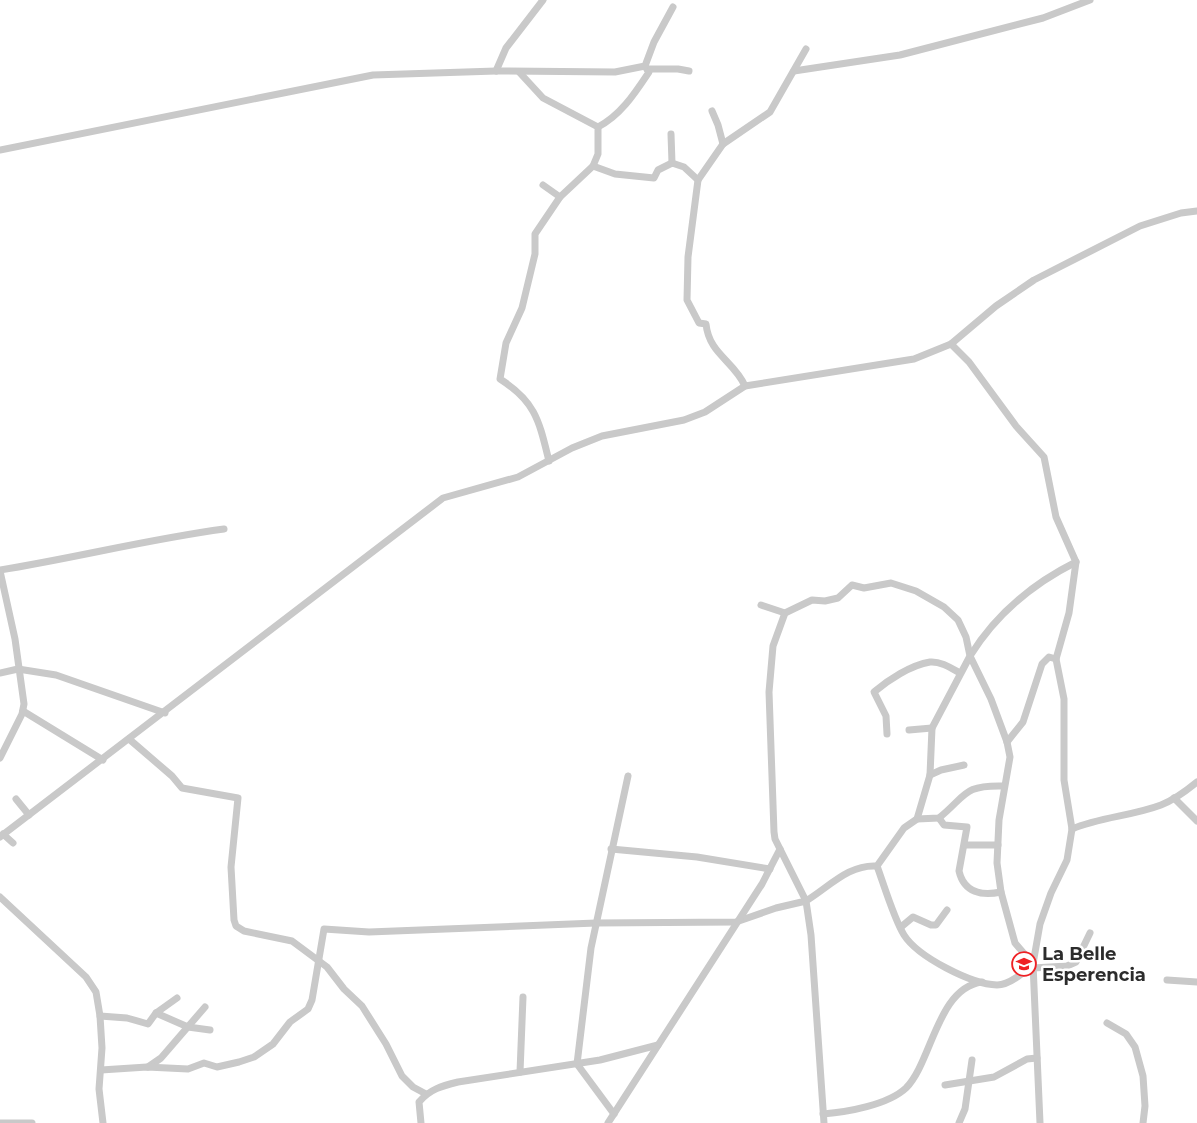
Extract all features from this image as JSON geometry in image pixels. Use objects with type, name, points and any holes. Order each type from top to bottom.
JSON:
[{"type":"street","points":[[496,71],[506,48],[543,0]]},
{"type":"street","points":[[794,71],[900,55],[1043,18],[1090,0]]},
{"type":"street","points":[[598,127],[613,119],[649,72],[646,68],[654,42],[673,7]]},
{"type":"street","points":[[745,386],[742,378],[719,354],[707,337],[706,324],[699,323],[687,300],[688,257],[698,180],[723,144],[770,112],[806,49]]},
{"type":"street","points":[[0,150],[373,75],[496,71],[520,73],[615,72],[646,68],[689,71]]},
{"type":"street","points":[[520,73],[542,98],[598,127]]},
{"type":"street","points":[[712,111],[723,144]]},
{"type":"street","points":[[549,461],[533,408],[520,392],[500,379],[506,343],[522,308],[535,254],[535,234],[560,197],[594,166],[598,154],[598,127]]},
{"type":"street","points":[[671,134],[672,163]]},
{"type":"street","points":[[594,166],[615,174],[654,178],[658,170],[672,163],[684,167],[698,180]]},
{"type":"street","points":[[544,185],[560,197]]},
{"type":"street","points":[[13,843],[2,836],[165,713],[443,498],[518,477],[572,448],[602,436],[684,420],[705,412],[745,386],[914,359],[951,344],[996,306],[1034,280],[1140,226],[1181,212],[1197,211]]},
{"type":"street","points":[[951,344],[969,362],[1016,426],[1044,457],[1056,517],[1076,562],[1069,613],[1056,659],[1064,699],[1064,780],[1072,829],[1066,860],[1040,924],[1033,966],[1040,1123]]},
{"type":"street","points":[[0,758],[23,711],[15,640],[0,571],[125,548],[168,537],[224,529]]},
{"type":"street","points":[[917,819],[930,775],[932,728],[970,656],[986,632],[1004,612],[1053,574],[1076,562]]},
{"type":"street","points":[[761,606],[785,613],[812,600],[826,601],[838,598],[852,585],[864,588],[891,583],[916,591],[944,607],[958,620],[966,636],[970,656],[991,699],[1007,742],[1010,757],[1003,786],[998,845],[1001,892],[1015,943],[1033,966]]},
{"type":"street","points":[[785,613],[773,646],[769,692],[772,734],[772,819],[775,839],[806,901],[811,935],[824,1123]]},
{"type":"street","points":[[1007,742],[1023,722],[1042,664],[1049,657],[1056,659]]},
{"type":"street","points":[[887,734],[886,716],[874,692],[904,673],[930,662],[940,663],[960,673]]},
{"type":"street","points":[[0,673],[18,669],[56,675],[165,713]]},
{"type":"street","points":[[23,711],[103,760]]},
{"type":"street","points":[[909,730],[932,728]]},
{"type":"street","points":[[129,739],[172,776],[182,788],[238,798],[231,867],[236,926],[244,930],[292,941],[327,967],[344,989],[362,1006],[386,1044],[402,1076],[413,1087],[426,1094]]},
{"type":"street","points":[[930,775],[941,770],[964,766]]},
{"type":"street","points":[[614,1114],[577,1064],[596,923],[628,776]]},
{"type":"street","points":[[1072,829],[1088,822],[1110,819],[1161,805],[1197,782]]},
{"type":"street","points":[[877,866],[904,828],[917,819],[939,818],[966,792],[975,787],[1003,786]]},
{"type":"street","points":[[1174,798],[1197,821]]},
{"type":"street","points":[[16,799],[29,815]]},
{"type":"street","points":[[939,818],[944,825],[968,827],[959,871],[964,882],[975,892],[983,895],[1001,892]]},
{"type":"street","points":[[965,845],[998,845]]},
{"type":"street","points":[[611,849],[697,857],[770,869]]},
{"type":"street","points":[[608,1123],[770,869],[780,849]]},
{"type":"street","points":[[101,1070],[148,1067],[188,1069],[204,1062],[218,1067],[254,1057],[273,1044],[290,1022],[308,1009],[312,1000],[324,929],[369,932],[596,923],[736,922],[776,908],[806,901],[830,886],[850,869],[877,866]]},
{"type":"street","points":[[877,866],[903,934],[911,943],[926,955],[961,974],[982,982],[998,985],[1012,981],[1033,966],[1067,966],[1076,962],[1090,933]]},
{"type":"street","points":[[0,897],[86,977],[96,992],[100,1016],[100,1123]]},
{"type":"street","points":[[901,927],[913,917],[931,925],[936,925],[946,910]]},
{"type":"street","points":[[1167,980],[1197,982]]},
{"type":"street","points":[[823,1114],[862,1109],[905,1089],[929,1046],[940,1018],[964,987],[972,983],[982,982]]},
{"type":"street","points":[[520,1072],[523,997]]},
{"type":"street","points":[[100,1016],[127,1018],[148,1024],[156,1013],[177,998]]},
{"type":"street","points":[[148,1067],[161,1058],[205,1007]]},
{"type":"street","points":[[156,1013],[188,1027],[210,1030]]},
{"type":"street","points":[[1107,1023],[1126,1034],[1135,1047],[1143,1076],[1145,1106],[1143,1123]]},
{"type":"street","points":[[421,1123],[419,1102],[426,1094],[437,1087],[458,1082],[577,1064],[658,1045]]},
{"type":"street","points":[[945,1085],[994,1077],[1027,1059],[1037,1058]]},
{"type":"street","points":[[960,1123],[965,1109],[972,1060]]},
{"type":"street","points":[[0,1123],[32,1123]]},
{"type":"place","name":"La Belle Esperencia","points":[[1024,964]]}]
